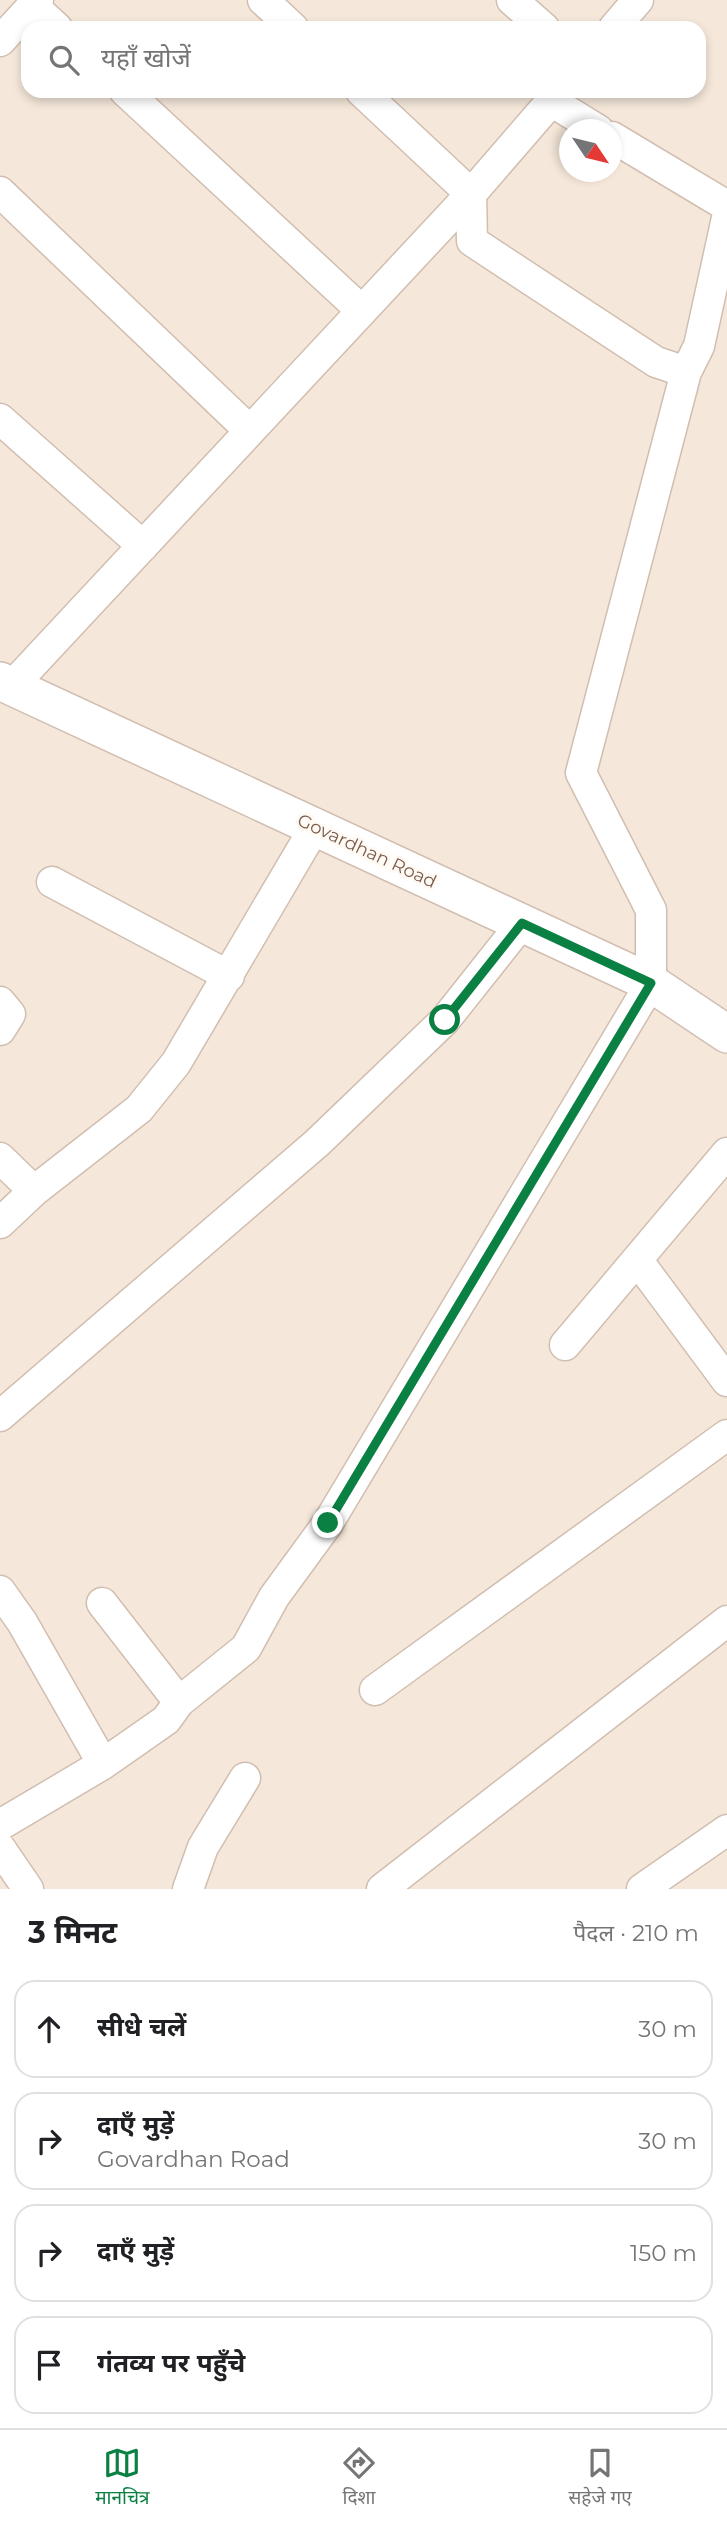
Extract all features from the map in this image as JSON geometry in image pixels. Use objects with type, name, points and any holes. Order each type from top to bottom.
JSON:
[{"type":"street","points":[[263,0],[286,21]]},
{"type":"street","points":[[512,0],[536,21]]},
{"type":"street","points":[[620,21],[638,0]]},
{"type":"street","points":[[0,41],[35,3],[51,21]]},
{"type":"street","points":[[133,98],[362,311]]},
{"type":"street","points":[[368,98],[471,194],[472,241],[656,362],[686,372]]},
{"type":"street","points":[[6,683],[143,546],[471,194],[553,98]]},
{"type":"street","points":[[558,98],[584,119]]},
{"type":"street","points":[[622,144],[727,206]]},
{"type":"street","points":[[0,192],[250,431]]},
{"type":"street","points":[[0,1825],[103,1764],[166,1720],[178,1702],[246,1647],[274,1597],[328,1523],[651,983],[651,910],[581,773],[686,372],[699,346],[727,218]]},
{"type":"street","points":[[0,419],[143,546]]},
{"type":"street","name":"Govardhan Road","points":[[6,683],[651,983],[727,1034]]},
{"type":"street","points":[[0,1223],[34,1191],[139,1109],[176,1063],[315,827]]},
{"type":"street","points":[[52,882],[229,976]]},
{"type":"street","points":[[0,1416],[317,1143],[445,1020],[522,923]]},
{"type":"street","points":[[0,1002],[10,1014],[0,1030]]},
{"type":"street","points":[[565,1345],[727,1153]]},
{"type":"street","points":[[0,1158],[34,1191]]},
{"type":"street","points":[[638,1261],[727,1381]]},
{"type":"street","points":[[375,1690],[727,1435]]},
{"type":"street","points":[[0,1591],[22,1622],[103,1764]]},
{"type":"street","points":[[102,1603],[178,1702]]},
{"type":"street","points":[[382,1889],[727,1621]]},
{"type":"street","points":[[188,1889],[203,1847],[246,1779]]},
{"type":"street","points":[[642,1889],[725,1835]]},
{"type":"street","points":[[0,1848],[28,1889]]},
{"type":"shaded area","points":[[0,0],[727,0],[727,1889],[0,1889]]},
{"type":"route","points":[[328,1523],[651,983],[522,923],[445,1020]]}]
